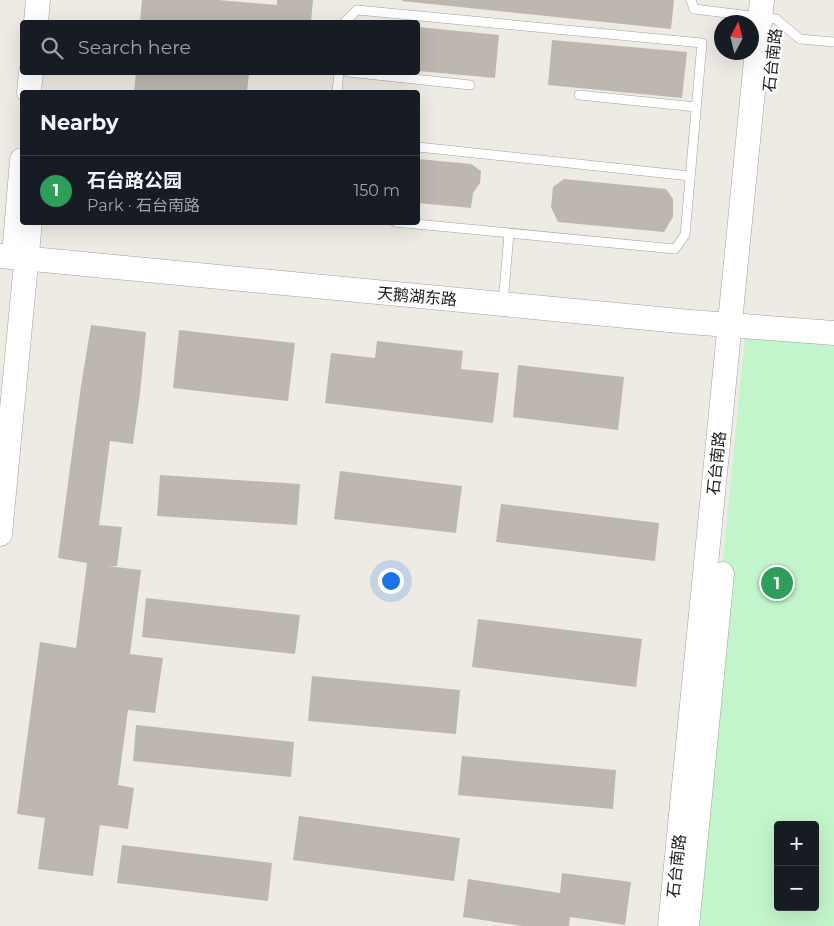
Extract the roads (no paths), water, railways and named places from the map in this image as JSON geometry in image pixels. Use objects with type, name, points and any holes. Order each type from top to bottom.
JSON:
[{"type":"street","points":[[36,20],[38,0]]},
{"type":"street","points":[[49,20],[51,0]]},
{"type":"street","name":"石台南路","points":[[687,926],[738,325],[769,9]]},
{"type":"street","points":[[29,90],[31,75]]},
{"type":"street","points":[[42,90],[44,75]]},
{"type":"street","points":[[0,396],[20,182]]},
{"type":"street","points":[[0,534],[13,257],[29,225]]},
{"type":"street","name":"天鹅湖东路","points":[[13,257],[690,322],[834,333]]},
{"type":"street","name":"石台南路","points":[[670,926],[738,325]]},
{"type":"lane","points":[[691,0],[694,9],[769,9],[800,38],[834,42]]},
{"type":"lane","points":[[347,20],[357,10],[702,43],[685,235],[675,249],[420,225]]},
{"type":"lane","points":[[337,90],[339,75]]},
{"type":"lane","points":[[376,75],[470,85]]},
{"type":"lane","points":[[579,95],[696,107]]},
{"type":"lane","points":[[420,147],[690,176]]},
{"type":"lane","points":[[503,304],[509,234]]},
{"type":"place","name":"石台路公园","points":[[777,583]]}]
